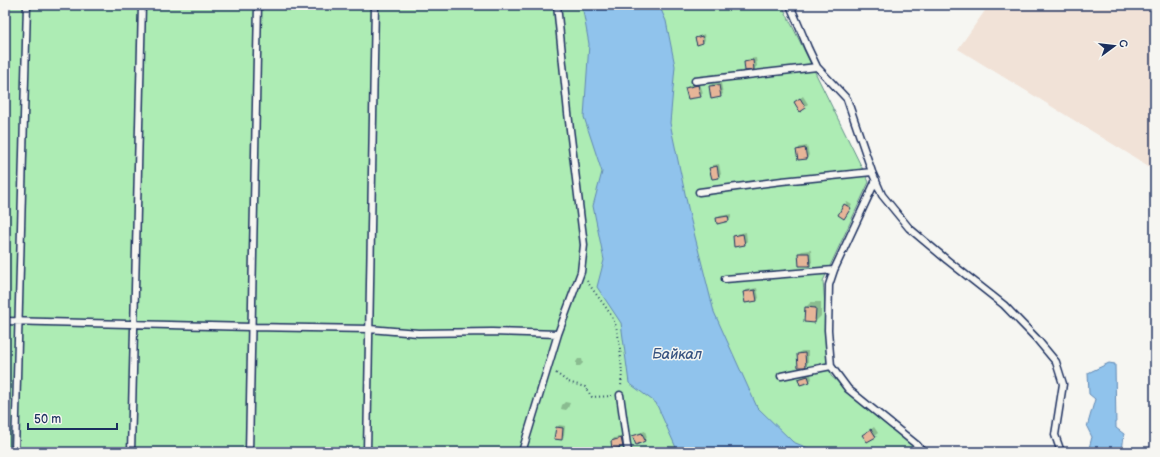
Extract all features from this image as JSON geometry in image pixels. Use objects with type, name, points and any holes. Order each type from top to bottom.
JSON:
[{"type":"lane","points":[[15,452],[27,5]]},
{"type":"lane","points":[[131,452],[142,5]]},
{"type":"lane","points":[[249,452],[258,5]]},
{"type":"lane","points":[[367,452],[375,5]]},
{"type":"lane","points":[[522,452],[558,334],[581,272],[584,245],[568,114],[557,5]]},
{"type":"lane","points":[[790,5],[817,67],[847,99],[872,172],[882,196],[909,228],[1004,305],[1036,338],[1056,362],[1063,384],[1056,435],[1061,452]]},
{"type":"lane","points":[[695,81],[817,67]]},
{"type":"lane","points":[[699,192],[782,181],[872,172]]},
{"type":"lane","points":[[876,180],[834,270],[829,285],[828,330],[831,366],[848,389],[923,452]]},
{"type":"lane","points":[[725,279],[834,270]]},
{"type":"lane","points":[[5,320],[369,329],[418,333],[492,332],[558,334]]},
{"type":"lane","points":[[781,376],[831,366]]},
{"type":"lane","points":[[620,395],[628,452]]},
{"type":"path","points":[[548,366],[568,382],[585,387],[592,397],[620,395],[622,381],[618,336],[614,321],[581,272]]},
{"type":"shaded area","points":[[989,5],[1155,5],[1155,170],[958,49]]},
{"type":"green space","points":[[5,5],[782,5],[869,182],[823,281],[831,376],[913,445],[918,452],[5,452]]},
{"type":"water","name":"Байкал","points":[[582,5],[659,5],[666,21],[675,66],[670,123],[690,217],[714,312],[757,407],[793,442],[818,452],[678,452],[656,403],[629,383],[621,323],[597,287],[604,260],[593,206],[602,172],[584,117],[589,44]]},
{"type":"water","points":[[1109,363],[1115,364],[1116,428],[1124,434],[1122,452],[1088,452],[1092,437],[1087,427],[1095,399],[1089,394],[1088,373]]},
{"type":"building","points":[[702,36],[703,43],[697,45],[695,38]]},
{"type":"building","points":[[753,60],[754,70],[745,71],[744,62]]},
{"type":"building","points":[[698,85],[701,97],[688,99],[685,88]]},
{"type":"building","points":[[719,85],[721,97],[711,99],[709,86]]},
{"type":"building","points":[[800,98],[806,108],[800,112],[794,102]]},
{"type":"building","points":[[805,148],[807,159],[798,160],[796,150]]},
{"type":"building","points":[[717,166],[719,178],[712,179],[709,168]]},
{"type":"building","points":[[844,204],[851,208],[844,219],[838,215]]},
{"type":"building","points":[[728,216],[729,221],[717,224],[716,218]]},
{"type":"building","points":[[743,234],[745,245],[734,247],[733,236]]},
{"type":"building","points":[[798,253],[809,253],[810,266],[799,266]]},
{"type":"building","points":[[755,290],[757,301],[745,303],[743,292]]},
{"type":"building","points":[[805,307],[816,308],[815,323],[804,322]]},
{"type":"building","points":[[805,353],[806,367],[798,367],[797,354]]},
{"type":"building","points":[[808,376],[810,382],[800,385],[798,379]]},
{"type":"building","points":[[556,427],[563,428],[562,440],[554,439]]},
{"type":"building","points":[[871,429],[876,437],[867,442],[862,435]]},
{"type":"building","points":[[642,433],[645,441],[636,445],[632,436]]},
{"type":"building","points":[[621,438],[623,447],[612,449],[611,441]]}]
